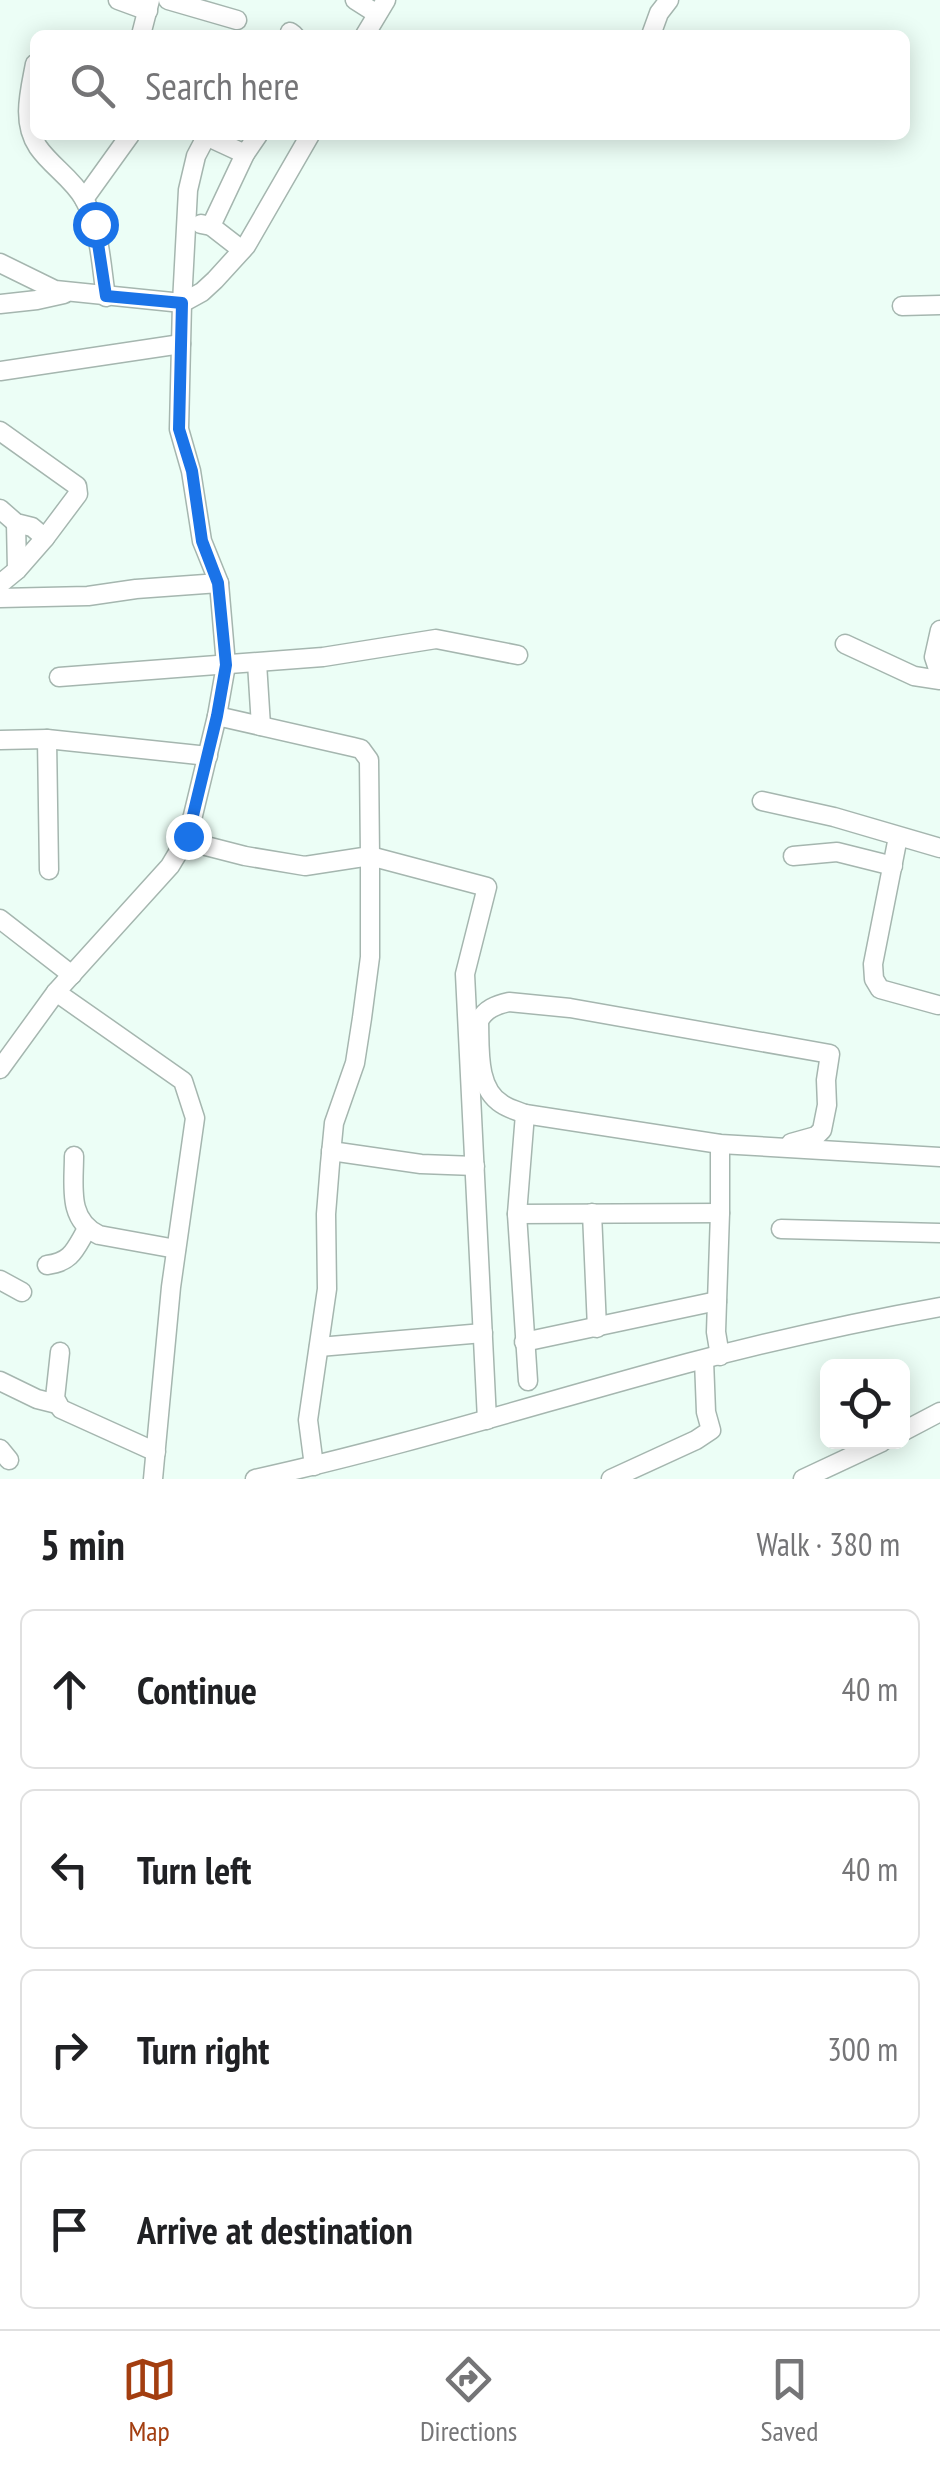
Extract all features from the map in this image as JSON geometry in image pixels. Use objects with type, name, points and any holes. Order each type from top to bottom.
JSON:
[{"type":"street","points":[[118,0],[149,6]]},
{"type":"street","points":[[168,0],[218,7],[237,20]]},
{"type":"street","points":[[355,0],[382,7],[368,30]]},
{"type":"street","points":[[652,30],[669,0]]},
{"type":"street","points":[[30,90],[30,131]]},
{"type":"street","points":[[34,140],[84,200],[95,224],[106,296]]},
{"type":"street","points":[[84,200],[126,140]]},
{"type":"street","points":[[0,1068],[56,992],[170,866],[188,836],[217,716],[226,665],[218,583],[202,541],[192,471],[179,429],[188,190],[196,156],[205,140]]},
{"type":"street","points":[[215,140],[245,154]]},
{"type":"street","points":[[211,226],[255,140]]},
{"type":"street","points":[[0,263],[42,285],[69,293],[182,303],[202,292],[242,250],[303,140]]},
{"type":"street","points":[[186,220],[211,226],[242,250]]},
{"type":"street","points":[[0,304],[69,293]]},
{"type":"street","points":[[902,306],[940,305]]},
{"type":"street","points":[[0,371],[181,344]]},
{"type":"street","points":[[0,431],[77,486],[78,494],[17,570],[0,584]]},
{"type":"street","points":[[0,509],[44,538]]},
{"type":"street","points":[[16,523],[17,570]]},
{"type":"street","points":[[0,598],[88,596],[218,583]]},
{"type":"street","points":[[845,644],[914,676],[940,678],[934,656],[940,630]]},
{"type":"street","points":[[58,677],[323,657],[436,638],[518,654]]},
{"type":"street","points":[[257,663],[261,726]]},
{"type":"street","points":[[217,716],[353,747],[366,753],[369,760],[370,957],[355,1063],[334,1123],[326,1214],[327,1289],[308,1420],[314,1466]]},
{"type":"street","points":[[48,739],[48,870]]},
{"type":"street","points":[[0,740],[116,744],[208,756]]},
{"type":"street","points":[[762,801],[940,848]]},
{"type":"street","points":[[188,836],[206,846],[305,866],[370,856],[487,887],[466,974],[486,1420]]},
{"type":"street","points":[[898,838],[873,964],[874,979],[880,989],[938,1005]]},
{"type":"street","points":[[793,856],[837,852],[893,866]]},
{"type":"street","points":[[0,919],[72,974]]},
{"type":"street","points":[[56,992],[183,1081],[195,1118],[176,1249],[153,1479]]},
{"type":"street","points":[[774,1148],[816,1136],[822,1130],[830,1054],[608,1014],[509,1002],[482,1014],[482,1075],[500,1104],[525,1114],[720,1144],[774,1148],[940,1158]]},
{"type":"street","points":[[525,1114],[517,1214],[528,1381]]},
{"type":"street","points":[[611,1479],[711,1430],[706,1412],[716,1332],[720,1144]]},
{"type":"street","points":[[331,1151],[420,1164],[476,1166]]},
{"type":"street","points":[[74,1156],[77,1214],[88,1230],[176,1249]]},
{"type":"street","points":[[517,1214],[720,1213]]},
{"type":"street","points":[[592,1214],[597,1328]]},
{"type":"street","points":[[781,1229],[940,1233]]},
{"type":"street","points":[[47,1265],[68,1259],[88,1230]]},
{"type":"street","points":[[0,1280],[22,1292]]},
{"type":"street","points":[[255,1479],[392,1447],[712,1358],[937,1307],[940,1287]]},
{"type":"street","points":[[524,1342],[717,1301]]},
{"type":"street","points":[[319,1347],[483,1333]]},
{"type":"street","points":[[57,1404],[60,1352]]},
{"type":"street","points":[[0,1381],[156,1452]]},
{"type":"street","points":[[910,1428],[940,1412]]},
{"type":"street","points":[[804,1479],[867,1449]]},
{"type":"route","points":[[95,224],[106,296],[182,303],[179,429],[192,471],[202,541],[218,583],[226,665],[188,836]]}]
